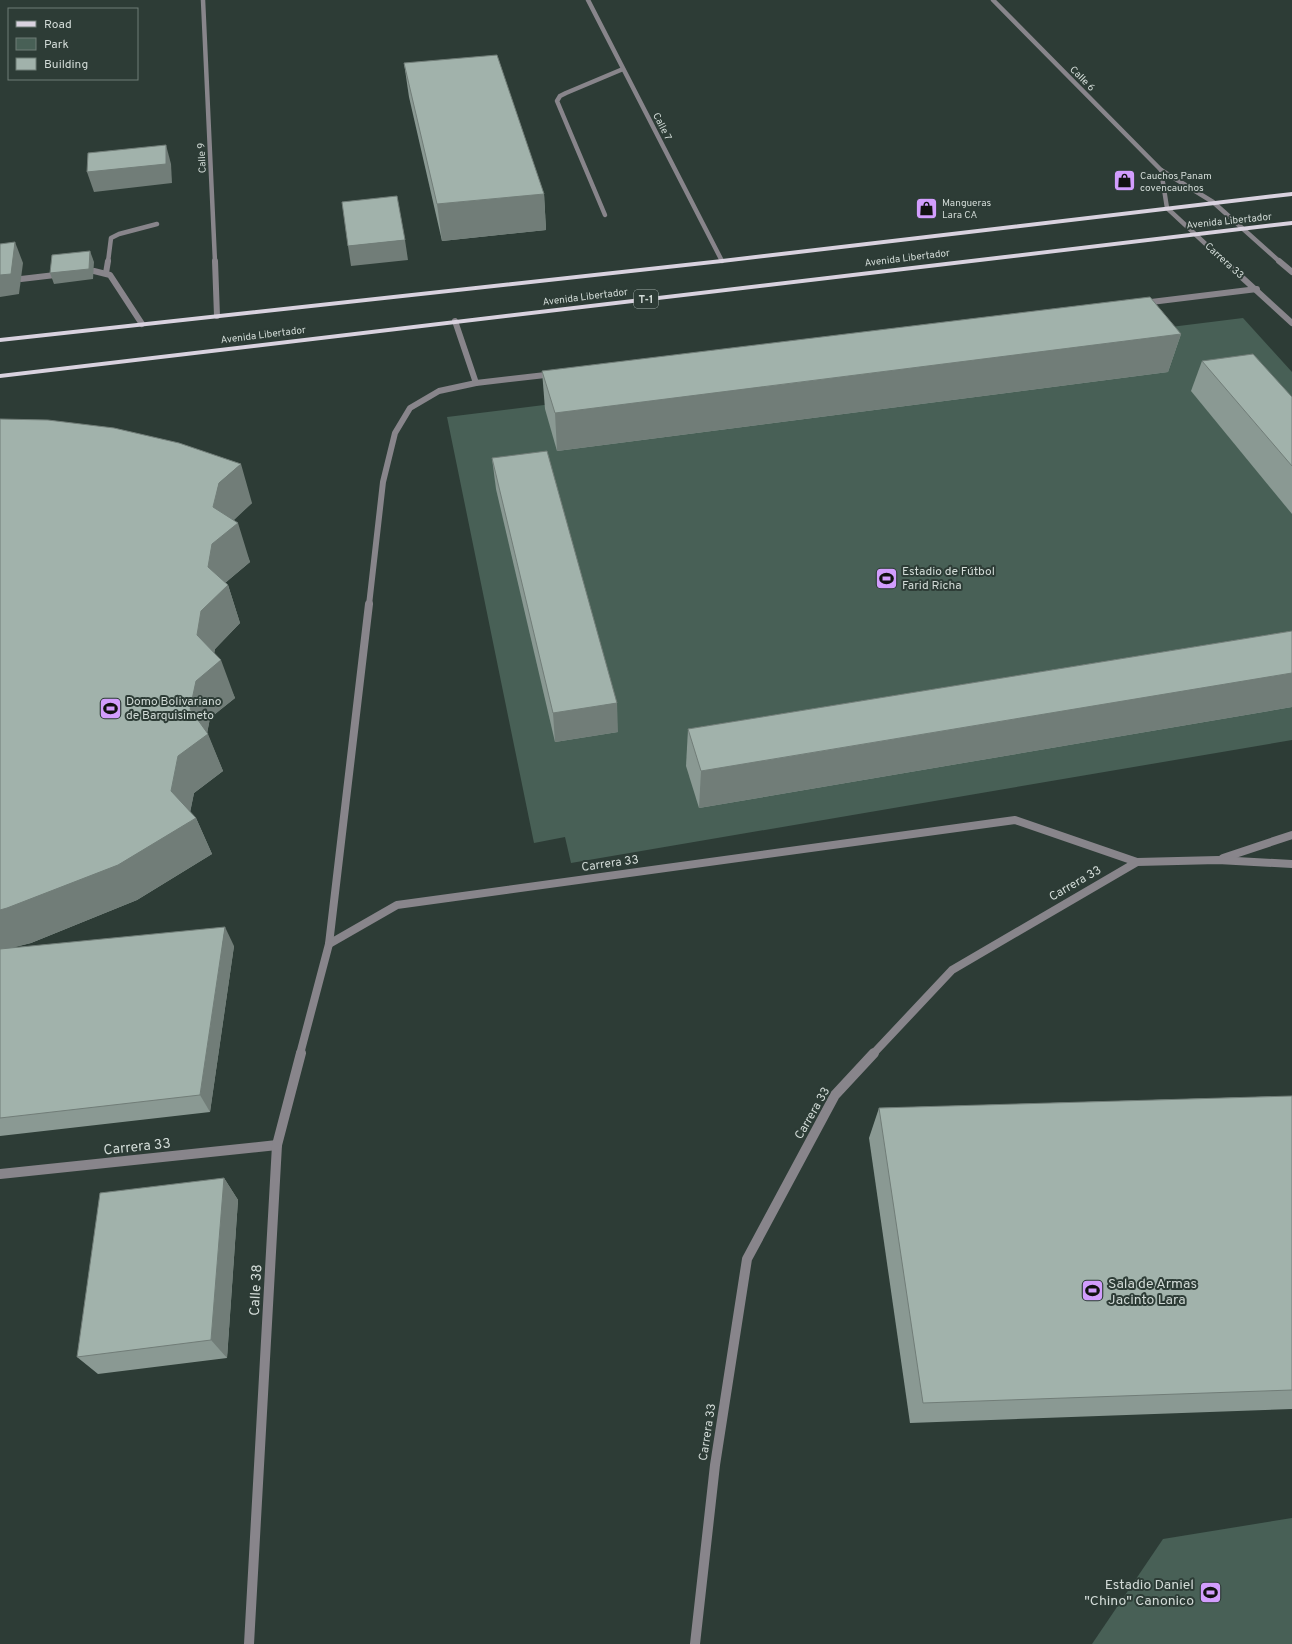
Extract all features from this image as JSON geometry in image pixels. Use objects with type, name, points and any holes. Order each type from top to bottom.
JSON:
[{"type":"main road","name":"Avenida Libertador","points":[[0,340],[722,261],[1213,202],[1292,194]]},
{"type":"main road","name":"Avenida Libertador","points":[[0,376],[1196,233],[1292,223]]},
{"type":"street","name":"Calle 9","points":[[203,0],[217,316]]},
{"type":"street","name":"Calle 7","points":[[588,0],[722,261]]},
{"type":"street","name":"Calle 6","points":[[993,0],[1161,170]]},
{"type":"street","points":[[605,215],[557,101],[560,96],[566,93],[624,69]]},
{"type":"street","points":[[1161,170],[1213,202],[1292,272]]},
{"type":"street","points":[[1161,170],[1168,208]]},
{"type":"street","name":"Carrera 33","points":[[1168,208],[1292,323]]},
{"type":"street","points":[[106,273],[112,238],[119,234],[157,224]]},
{"type":"street","points":[[94,271],[106,273],[110,276],[142,324]]},
{"type":"street","points":[[21,279],[55,275]]},
{"type":"street","points":[[1139,304],[1257,289]]},
{"type":"street","points":[[455,321],[476,383]]},
{"type":"street","name":"Calle 38","points":[[249,1644],[277,1145],[329,944],[383,482],[395,433],[410,408],[439,391],[476,383],[563,373]]},
{"type":"street","name":"Carrera 33","points":[[329,944],[397,905],[1015,820],[1137,862]]},
{"type":"street","points":[[1218,860],[1292,835]]},
{"type":"street","points":[[1137,862],[1218,860],[1292,864]]},
{"type":"street","name":"Carrera 33","points":[[695,1644],[715,1466],[747,1259],[836,1095],[952,970],[1137,862]]},
{"type":"street","name":"Carrera 33","points":[[0,1174],[277,1145]]},
{"type":"green space","name":"Estadio de Fútbol Farid Richa","points":[[1243,318],[1292,372],[1292,740],[571,863],[565,837],[534,843],[447,417]]},
{"type":"green space","name":"Estadio Daniel \"Chino\" Canonico","points":[[1292,1518],[1292,1644],[1092,1644],[1163,1539]]},
{"type":"building","points":[[497,55],[544,194],[437,204],[404,63]]},
{"type":"building","points":[[166,145],[166,164],[87,172],[88,153]]},
{"type":"building","points":[[397,196],[405,240],[348,246],[342,202]]},
{"type":"building","points":[[15,242],[11,274],[0,275],[0,244]]},
{"type":"building","points":[[90,251],[89,269],[50,273],[52,255]]},
{"type":"building","points":[[1150,297],[1181,334],[555,413],[542,371]]},
{"type":"building","points":[[1253,354],[1292,397],[1292,466],[1202,361]]},
{"type":"building","name":"Domo Bolivariano de Barquisimeto","points":[[0,419],[48,420],[114,428],[179,443],[241,464],[219,483],[213,507],[238,523],[212,544],[208,567],[228,585],[201,611],[197,635],[221,660],[196,681],[190,709],[208,734],[178,756],[171,791],[196,818],[118,865],[0,910]]},
{"type":"building","points":[[547,451],[617,703],[553,713],[492,458]]},
{"type":"building","points":[[1292,631],[1292,673],[701,771],[688,729]]},
{"type":"building","points":[[225,927],[200,1095],[0,1118],[0,949]]},
{"type":"building","name":"Sala de Armas Jacinto Lara","points":[[1292,1096],[1292,1390],[923,1403],[879,1108]]},
{"type":"building","points":[[224,1178],[211,1340],[77,1357],[100,1193]]},
{"type":"place","name":"Cauchos Panam covencauchos","points":[[1124,181]]},
{"type":"place","name":"Mangueras Lara CA","points":[[926,208]]},
{"type":"place","name":"Estadio de Fútbol Farid Richa","points":[[886,578]]},
{"type":"place","name":"Domo Bolivariano de Barquisimeto","points":[[111,708]]},
{"type":"place","name":"Sala de Armas Jacinto Lara","points":[[1092,1291]]},
{"type":"place","name":"Estadio Daniel \"Chino\" Canonico","points":[[1210,1592]]}]
